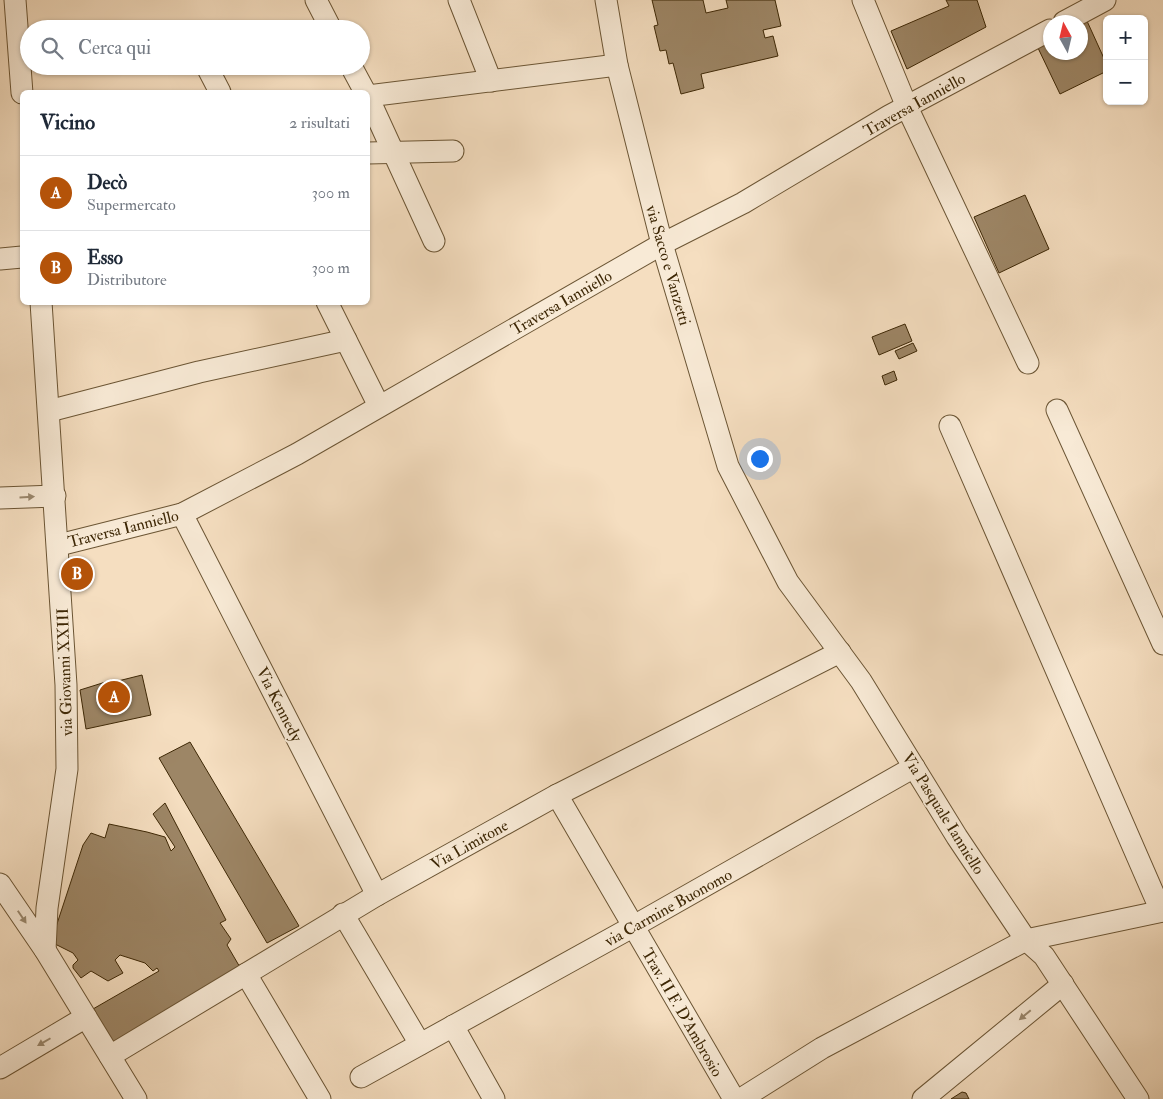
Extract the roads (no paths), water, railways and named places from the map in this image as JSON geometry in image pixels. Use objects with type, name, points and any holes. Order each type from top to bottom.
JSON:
[{"type":"street","points":[[15,0],[20,66]]},
{"type":"street","points":[[316,0],[326,20]]},
{"type":"street","points":[[459,0],[490,81]]},
{"type":"street","name":"via Sacco e Vanzetti","points":[[606,0],[617,65],[662,244],[728,466],[757,522]]},
{"type":"street","points":[[863,0],[907,106],[1028,363]]},
{"type":"street","points":[[1077,15],[1105,0]]},
{"type":"street","name":"Traversa Ianniello","points":[[59,545],[182,514],[298,454],[662,244],[743,203],[907,106],[1043,34]]},
{"type":"street","points":[[370,97],[617,65]]},
{"type":"street","points":[[21,75],[22,90]]},
{"type":"street","points":[[211,75],[219,90]]},
{"type":"street","points":[[356,75],[364,90]]},
{"type":"street","points":[[370,102],[434,241]]},
{"type":"street","points":[[370,152],[453,152]]},
{"type":"street","points":[[0,259],[20,257]]},
{"type":"street","name":"via Giovanni XXIII","points":[[41,305],[59,545],[66,685],[67,769],[48,908],[45,950]]},
{"type":"street","points":[[328,305],[379,406]]},
{"type":"street","points":[[49,410],[199,372],[346,340]]},
{"type":"street","points":[[1057,410],[1163,644]]},
{"type":"street","points":[[740,1099],[822,1048],[1026,940],[1162,911],[950,426]]},
{"type":"street","points":[[0,498],[54,496]]},
{"type":"street","name":"Via Kennedy","points":[[182,514],[377,894]]},
{"type":"street","name":"Via Pasquale Ianniello","points":[[757,522],[788,582],[862,681],[957,837],[1026,940],[1044,956],[1138,1099]]},
{"type":"street","name":"Via Limitone","points":[[110,1056],[377,894],[557,795],[840,652]]},
{"type":"street","name":"via Carmine Buonomo","points":[[361,1077],[634,926],[914,767]]},
{"type":"street","name":"Trav. II F. D'Ambrosio","points":[[557,795],[734,1099]]},
{"type":"street","points":[[0,884],[45,950],[136,1099]]},
{"type":"street","points":[[343,914],[420,1044]]},
{"type":"street","points":[[246,974],[320,1099]]},
{"type":"street","points":[[923,1099],[1063,984]]},
{"type":"street","points":[[0,1068],[86,1017]]},
{"type":"street","points":[[453,1026],[494,1099]]},
{"type":"place","name":"Esso","points":[[77,574]]},
{"type":"place","name":"Decò","points":[[114,697]]}]
